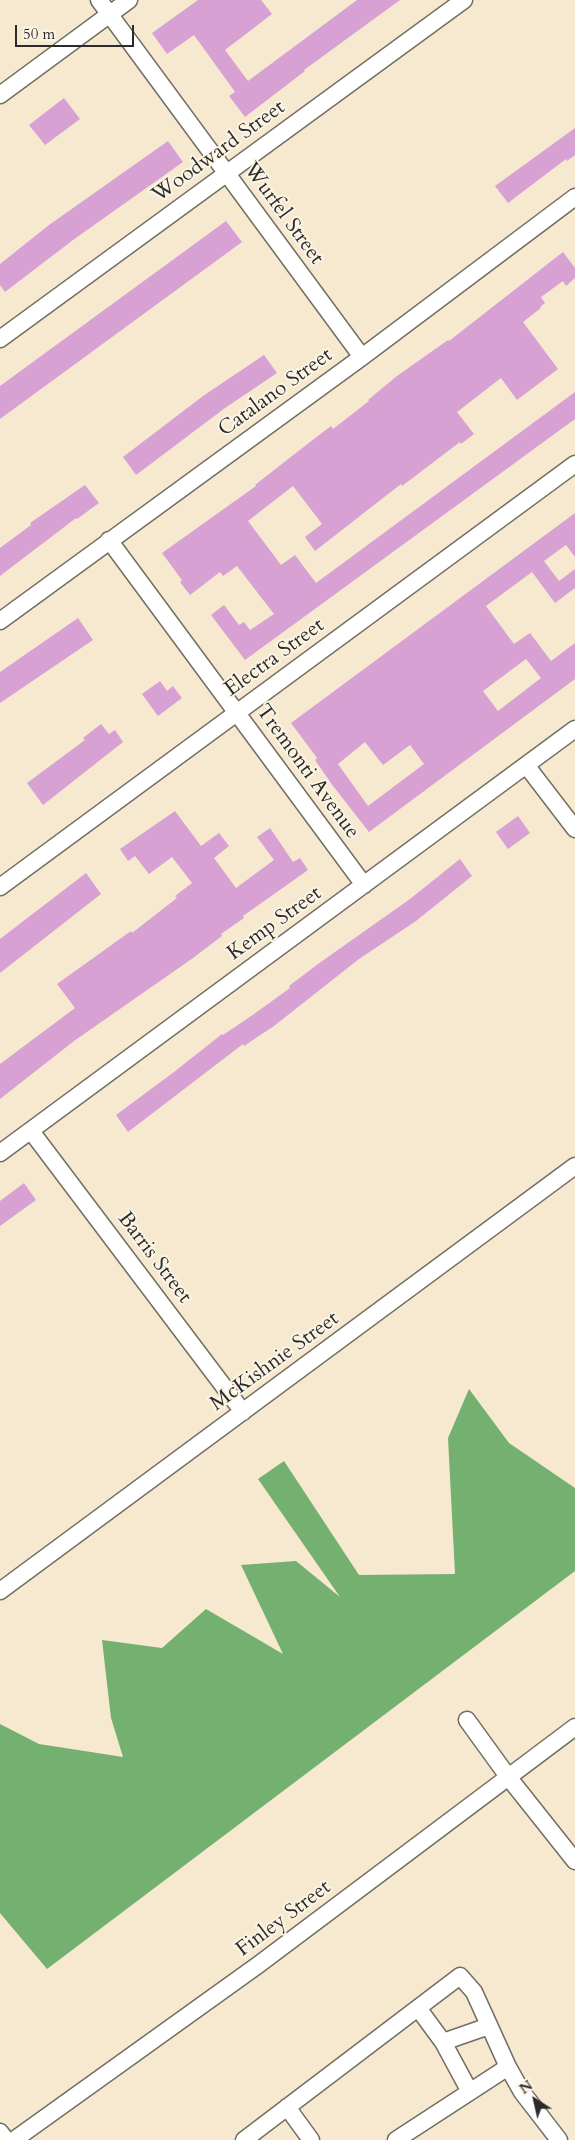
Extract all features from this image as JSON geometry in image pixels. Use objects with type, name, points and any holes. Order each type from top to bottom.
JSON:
[{"type":"street","name":"Wurfel Street","points":[[99,0],[362,357]]},
{"type":"street","points":[[0,96],[129,0]]},
{"type":"street","name":"Woodward Street","points":[[0,339],[226,172],[464,0]]},
{"type":"street","name":"Catalano Street","points":[[0,621],[362,357],[574,199]]},
{"type":"street","name":"Electra Street","points":[[0,887],[575,464]]},
{"type":"street","name":"Tremonti Avenue","points":[[109,540],[364,885]]},
{"type":"street","name":"Kemp Street","points":[[0,1153],[575,729]]},
{"type":"street","points":[[526,765],[575,829]]},
{"type":"street","name":"Barris Street","points":[[31,1130],[243,1412]]},
{"type":"street","name":"McKishnie Street","points":[[0,1591],[575,1166]]},
{"type":"street","points":[[467,1720],[508,1778],[575,1861]]},
{"type":"street","name":"Finley Street","points":[[14,2140],[258,1965],[575,1728]]},
{"type":"street","points":[[244,2140],[460,1976],[474,1992],[508,2067],[522,2092],[559,2140]]},
{"type":"street","points":[[418,2008],[444,2042],[470,2092]]},
{"type":"street","points":[[444,2042],[489,2026]]},
{"type":"street","points":[[396,2140],[508,2067]]},
{"type":"street","points":[[287,2107],[311,2140]]},
{"type":"street","points":[[0,2132],[6,2140]]},
{"type":"green space","points":[[469,1389],[509,1443],[575,1488],[575,1571],[47,1969],[0,1913],[0,1724],[39,1744],[123,1757],[111,1718],[102,1640],[162,1648],[206,1609],[283,1654],[241,1565],[296,1561],[340,1597],[258,1479],[284,1461],[359,1575],[455,1574],[448,1438]]},
{"type":"building","points":[[198,0],[261,0],[272,14],[225,50],[248,81],[357,0],[400,0],[304,70],[245,117],[229,96],[235,92],[194,35],[167,54],[152,33]]},
{"type":"building","points":[[64,98],[80,119],[45,145],[29,125]]},
{"type":"building","points":[[575,128],[575,155],[567,161],[566,159],[508,203],[495,186]]},
{"type":"building","points":[[168,141],[183,162],[73,240],[5,292],[0,285],[0,264],[49,225]]},
{"type":"building","points":[[226,221],[242,242],[0,419],[0,386]]},
{"type":"building","points":[[563,252],[575,268],[575,278],[566,286],[563,281],[541,297],[545,303],[523,322],[558,369],[517,400],[501,378],[457,412],[474,434],[461,444],[460,442],[402,486],[401,484],[315,551],[305,537],[322,524],[293,486],[248,521],[281,565],[295,555],[316,583],[575,392],[575,419],[245,660],[211,615],[224,605],[239,625],[244,622],[250,630],[274,614],[237,566],[223,576],[220,572],[190,595],[180,582],[182,580],[162,553],[256,486],[331,426],[333,429],[397,376],[449,341]]},
{"type":"building","points":[[264,355],[277,373],[225,408],[136,475],[123,457],[203,396]]},
{"type":"building","points":[[85,485],[99,503],[76,518],[0,576],[0,548],[31,525],[30,523]]},
{"type":"building","points":[[575,513],[575,557],[566,545],[544,561],[559,581],[575,569],[575,588],[555,603],[532,572],[486,606],[514,644],[530,633],[551,661],[575,643],[575,679],[369,832],[333,786],[315,760],[317,758],[291,723]],"holes":[[[526,659],[541,678],[498,711],[483,691]],[[365,742],[383,765],[410,745],[424,764],[368,806],[338,764]]]},
{"type":"building","points":[[78,618],[93,640],[0,703],[0,672]]},
{"type":"building","points":[[160,681],[167,691],[173,686],[182,698],[158,716],[142,694]]},
{"type":"building","points":[[101,724],[109,734],[115,730],[123,742],[43,805],[27,783],[85,740],[83,738]]},
{"type":"building","points":[[175,811],[201,846],[219,833],[229,846],[214,858],[236,888],[274,860],[257,837],[270,828],[293,862],[300,858],[308,870],[243,916],[244,918],[221,934],[222,936],[193,958],[74,1041],[0,1099],[0,1064],[75,1008],[57,984],[131,931],[132,933],[177,898],[175,896],[192,883],[172,857],[149,874],[135,856],[128,861],[120,849]]},
{"type":"building","points":[[518,816],[530,833],[508,849],[496,832]]},
{"type":"building","points":[[460,859],[472,876],[416,921],[359,959],[274,1026],[244,1046],[243,1044],[128,1132],[116,1115],[222,1034],[254,1014],[290,988],[289,986],[318,964],[410,899]]},
{"type":"building","points":[[86,873],[101,894],[0,973],[0,939]]},
{"type":"building","points":[[24,1183],[36,1200],[0,1226],[0,1201]]}]
